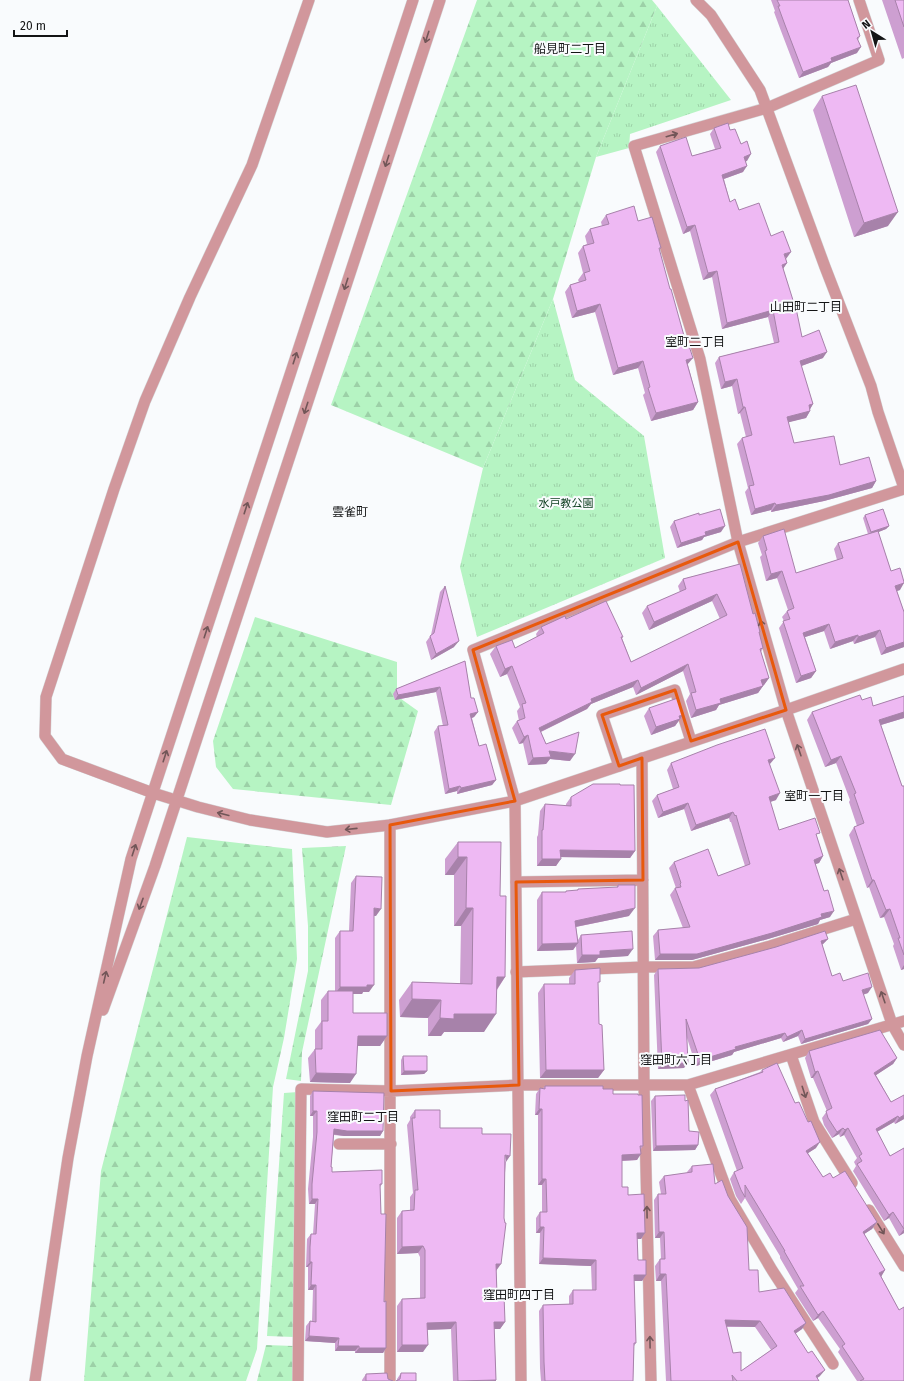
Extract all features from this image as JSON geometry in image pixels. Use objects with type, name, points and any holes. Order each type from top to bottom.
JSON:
[{"type":"street","points":[[309,0],[252,165],[190,297],[145,401],[46,697],[45,736],[62,759],[176,800],[250,820],[327,832],[390,825],[515,801],[904,669]]},
{"type":"street","points":[[35,1381],[68,1158],[87,1056],[131,859],[412,0]]},
{"type":"street","points":[[87,1056],[155,866],[440,0]]},
{"type":"street","points":[[521,1381],[515,801],[473,650],[738,542],[904,489],[878,412],[871,386],[825,267],[760,90],[716,22],[696,0]]},
{"type":"street","points":[[859,0],[879,60],[767,108],[634,146],[700,359],[738,542],[786,710],[892,1024],[904,1045]]},
{"type":"street","points":[[619,766],[602,715],[674,690],[691,741]]},
{"type":"street","points":[[642,758],[644,880],[644,1086],[651,1381]]},
{"type":"street","points":[[390,825],[390,1381]]},
{"type":"street","points":[[516,882],[644,880]]},
{"type":"street","points":[[516,972],[643,967],[693,967],[770,946],[856,919]]},
{"type":"street","points":[[298,1381],[301,1089],[391,1090],[519,1085],[688,1086],[904,1021]]},
{"type":"street","points":[[791,1055],[814,1122],[904,1266]]},
{"type":"street","points":[[688,1086],[730,1199],[772,1270],[834,1364]]},
{"type":"street","points":[[339,1144],[391,1144]]},
{"type":"highlighted area","points":[[738,542],[786,710],[691,741],[675,690],[602,715],[619,766],[642,758],[643,880],[516,882],[519,1085],[391,1091],[390,825],[515,801],[473,650]]},
{"type":"green space","points":[[477,0],[652,0],[657,6],[596,157],[553,299],[483,468],[331,405]]},
{"type":"green space","points":[[657,6],[731,100],[630,134],[629,148],[596,157]]},
{"type":"green space","name":"水戸教公園","points":[[553,299],[575,380],[644,436],[665,558],[477,637],[460,567],[483,468]]},
{"type":"green space","points":[[255,617],[397,662],[397,696],[418,711],[391,805],[233,789],[216,767],[213,741]]},
{"type":"green space","points":[[187,837],[292,849],[297,959],[284,1038],[273,1087],[257,1349],[246,1381],[84,1381],[101,1171]]},
{"type":"green space","points":[[346,846],[302,1052],[301,1081],[286,1079],[308,971],[308,926],[302,848]]},
{"type":"green space","points":[[298,1092],[294,1337],[267,1336],[284,1093]]},
{"type":"green space","points":[[266,1345],[294,1346],[293,1381],[257,1381]]},
{"type":"building","points":[[777,0],[848,0],[860,36],[857,38],[861,47],[831,58],[832,61],[803,72]]},
{"type":"building","points":[[895,0],[904,0],[904,27]]},
{"type":"building","points":[[856,85],[898,212],[864,223],[822,96]]},
{"type":"building","points":[[728,123],[730,130],[735,129],[741,144],[747,141],[751,154],[744,157],[747,166],[722,175],[730,202],[735,199],[739,210],[759,203],[771,236],[783,231],[791,252],[784,254],[787,263],[782,265],[797,313],[802,337],[819,330],[827,352],[800,361],[813,404],[809,405],[810,411],[787,417],[794,443],[834,436],[840,465],[869,457],[876,481],[829,495],[776,505],[775,503],[755,509],[749,486],[754,485],[742,438],[752,435],[745,407],[743,407],[737,379],[725,382],[719,357],[779,342],[773,310],[727,323],[717,271],[708,273],[695,225],[687,227],[660,146],[686,137],[692,156],[721,148],[714,128]]},
{"type":"building","points":[[634,206],[638,221],[652,217],[661,248],[659,248],[670,289],[686,343],[688,343],[693,358],[686,360],[698,402],[656,413],[648,388],[650,387],[643,361],[618,368],[600,304],[577,311],[570,285],[586,280],[584,273],[590,271],[583,246],[594,243],[590,229],[609,224],[606,215]]},
{"type":"building","points":[[720,509],[725,526],[705,532],[706,535],[681,543],[674,521],[699,513],[699,515]]},
{"type":"building","points":[[883,509],[889,526],[871,532],[865,515]]},
{"type":"building","points":[[784,529],[796,573],[843,558],[838,543],[878,531],[891,571],[900,568],[904,582],[895,586],[904,612],[904,642],[886,648],[880,630],[835,642],[829,624],[803,633],[816,671],[801,676],[783,621],[790,619],[787,611],[794,608],[782,571],[771,574],[763,536]]},
{"type":"building","points":[[740,564],[753,614],[755,613],[760,632],[763,648],[760,649],[769,678],[761,680],[763,686],[720,699],[721,703],[696,710],[691,693],[696,692],[688,664],[641,688],[638,680],[591,699],[592,702],[539,728],[546,744],[579,732],[575,754],[549,751],[551,757],[533,758],[528,735],[524,737],[517,721],[525,718],[522,704],[526,703],[512,666],[505,669],[496,646],[512,640],[515,648],[544,633],[541,627],[565,616],[566,619],[606,601],[623,637],[621,637],[631,662],[727,615],[717,594],[654,622],[647,606],[686,589],[683,579]]},
{"type":"building","points":[[445,586],[459,641],[436,654],[430,636],[434,633]]},
{"type":"building","points":[[465,661],[471,698],[474,698],[478,712],[470,714],[479,746],[486,744],[496,780],[461,788],[460,786],[449,789],[438,726],[448,725],[440,687],[398,695],[396,689]]},
{"type":"building","points":[[860,695],[862,700],[871,697],[873,706],[904,696],[904,712],[879,720],[902,786],[904,786],[904,955],[890,909],[886,910],[874,880],[872,880],[854,827],[864,823],[854,794],[856,793],[841,756],[831,760],[812,712]]},
{"type":"building","points":[[678,698],[683,715],[679,716],[680,719],[656,727],[649,708]]},
{"type":"building","points":[[765,729],[775,758],[768,760],[780,793],[769,797],[779,830],[815,818],[820,833],[816,834],[823,856],[814,860],[824,891],[828,890],[834,911],[821,914],[822,917],[772,933],[697,954],[660,954],[658,930],[690,927],[675,888],[681,887],[681,883],[674,862],[708,849],[718,876],[750,864],[736,815],[735,816],[733,812],[696,825],[688,803],[663,812],[657,795],[679,787],[671,763],[717,745]]},
{"type":"building","points":[[593,784],[634,785],[635,851],[560,850],[561,859],[542,859],[542,830],[545,804],[571,806],[571,797]]},
{"type":"building","points":[[458,842],[501,842],[500,896],[506,896],[505,977],[497,977],[496,1014],[454,1014],[454,1019],[440,1018],[441,1000],[412,999],[412,982],[472,984],[473,908],[466,908],[467,857],[458,857]]},
{"type":"building","points":[[356,876],[382,877],[381,909],[374,908],[374,985],[367,985],[367,987],[340,987],[340,931],[353,931]]},
{"type":"building","points":[[618,885],[635,885],[635,908],[575,921],[578,943],[542,944],[542,892],[566,892],[578,889],[618,887]]},
{"type":"building","points":[[632,931],[633,949],[600,951],[600,955],[582,955],[581,935]]},
{"type":"building","points":[[825,931],[828,939],[821,941],[832,976],[840,973],[843,981],[868,973],[872,987],[862,990],[872,1019],[805,1039],[802,1030],[787,1037],[785,1033],[735,1047],[736,1049],[700,1060],[686,1019],[688,1063],[662,1064],[658,969],[699,968],[776,947]]},
{"type":"building","points":[[600,968],[600,982],[598,982],[599,1024],[602,1025],[604,1070],[546,1070],[544,984],[575,984],[575,970]]},
{"type":"building","points":[[328,991],[353,991],[353,1013],[387,1013],[387,1036],[358,1036],[356,1074],[316,1073],[315,1049],[322,1049],[322,1021],[328,1021]]},
{"type":"building","points":[[880,1030],[897,1058],[874,1073],[891,1102],[904,1095],[904,1115],[899,1118],[898,1116],[876,1129],[890,1156],[904,1148],[904,1229],[893,1212],[889,1215],[857,1164],[862,1161],[859,1156],[862,1154],[848,1128],[845,1130],[843,1128],[837,1132],[828,1118],[826,1111],[832,1108],[818,1071],[815,1072],[809,1051]]},
{"type":"building","points":[[403,1056],[427,1056],[427,1071],[404,1071]]},
{"type":"building","points":[[777,1063],[795,1103],[799,1102],[808,1122],[811,1121],[820,1142],[806,1151],[823,1177],[830,1173],[833,1178],[845,1171],[877,1222],[863,1232],[885,1270],[879,1273],[899,1310],[904,1307],[904,1381],[860,1381],[864,1379],[842,1346],[845,1344],[823,1311],[818,1315],[800,1286],[804,1286],[785,1251],[745,1185],[745,1197],[741,1190],[734,1172],[743,1168],[715,1089],[763,1072],[762,1070]]},
{"type":"building","points":[[545,1086],[603,1086],[603,1089],[613,1089],[613,1094],[642,1095],[643,1146],[640,1146],[641,1154],[622,1155],[622,1187],[628,1187],[628,1195],[644,1194],[645,1233],[637,1233],[638,1260],[646,1260],[646,1275],[634,1275],[636,1343],[634,1343],[633,1381],[545,1381],[543,1305],[573,1304],[573,1290],[596,1290],[596,1260],[543,1258],[544,1227],[540,1227],[540,1212],[547,1212],[546,1179],[542,1179],[542,1109],[539,1109],[540,1088],[545,1089]]},
{"type":"building","points":[[313,1091],[384,1093],[383,1131],[347,1131],[334,1129],[331,1167],[332,1172],[382,1170],[382,1184],[380,1184],[381,1214],[386,1214],[384,1302],[386,1301],[386,1348],[338,1346],[339,1338],[309,1336],[310,1321],[316,1322],[316,1285],[311,1285],[312,1262],[310,1262],[311,1234],[316,1234],[318,1199],[312,1199],[317,1132],[317,1111],[313,1111]]},
{"type":"building","points":[[685,1095],[685,1101],[688,1100],[689,1131],[699,1132],[698,1145],[656,1146],[655,1096]]},
{"type":"building","points":[[415,1110],[440,1110],[440,1128],[482,1128],[482,1134],[511,1134],[510,1156],[505,1155],[504,1218],[506,1223],[501,1264],[496,1264],[497,1295],[504,1295],[505,1322],[494,1322],[496,1380],[458,1381],[456,1322],[427,1323],[428,1345],[402,1345],[402,1299],[425,1298],[425,1250],[423,1246],[402,1247],[402,1211],[414,1210],[415,1190],[418,1190],[412,1118],[415,1118]]},
{"type":"building","points":[[713,1164],[715,1184],[722,1180],[728,1196],[747,1227],[749,1270],[758,1270],[759,1292],[784,1288],[806,1323],[794,1331],[808,1353],[812,1351],[825,1370],[816,1376],[819,1381],[737,1381],[732,1375],[733,1381],[671,1381],[666,1274],[660,1274],[660,1259],[665,1259],[664,1232],[659,1232],[658,1194],[666,1194],[664,1176],[692,1172],[692,1166]],"holes":[[[725,1320],[760,1321],[777,1346],[741,1371],[741,1352],[733,1353]]]},
{"type":"building","points":[[387,1373],[388,1379],[393,1381],[366,1381],[366,1374]]},
{"type":"building","points":[[401,1373],[416,1373],[416,1381],[396,1381],[400,1379]]},
{"type":"district","name":"船見町二丁目","points":[[570,49]]},
{"type":"district","name":"山田町二丁目","points":[[806,307]]},
{"type":"district","name":"室町二丁目","points":[[695,342]]},
{"type":"district","name":"雲雀町","points":[[350,512]]},
{"type":"district","name":"室町一丁目","points":[[814,796]]},
{"type":"district","name":"窪田町六丁目","points":[[676,1060]]},
{"type":"district","name":"窪田町二丁目","points":[[363,1117]]},
{"type":"district","name":"窪田町四丁目","points":[[519,1295]]}]
